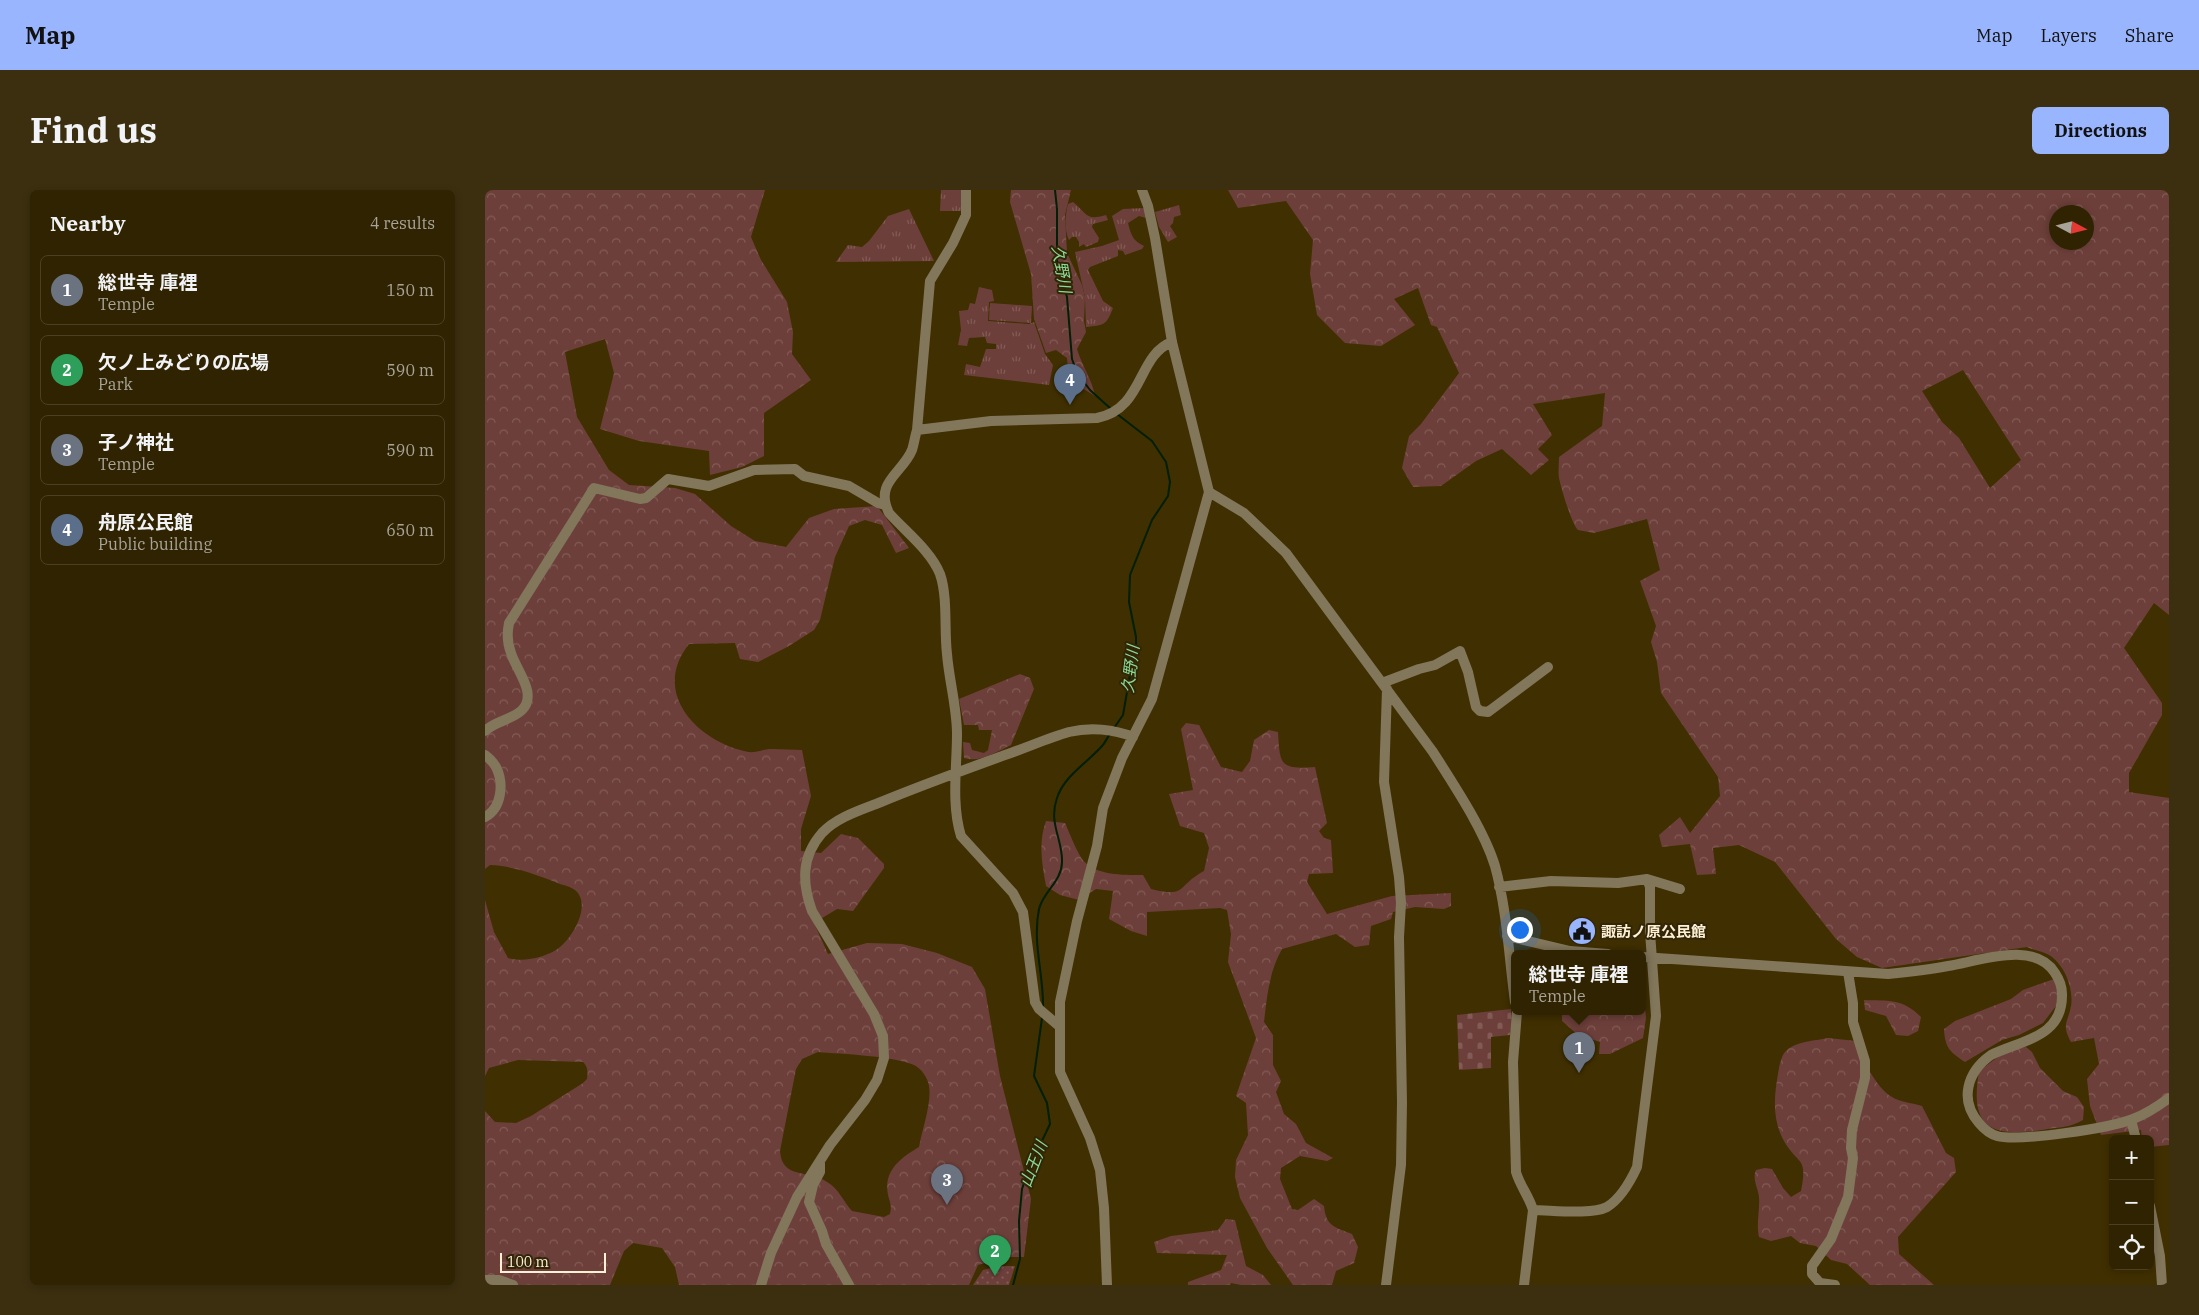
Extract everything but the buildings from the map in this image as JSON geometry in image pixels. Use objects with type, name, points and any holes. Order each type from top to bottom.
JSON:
[{"type":"street","points":[[966,190],[966,215],[953,243],[930,280],[917,430],[912,450],[887,483],[884,493],[885,505],[889,513],[929,556],[940,574],[957,730],[956,773],[958,826],[961,836],[1013,893],[1023,912],[1035,1002],[1039,1009],[1059,1026]]},
{"type":"street","points":[[1107,1285],[1105,1216],[1100,1170],[1090,1138],[1060,1072],[1059,1026],[1063,982],[1097,846],[1103,808],[1128,735],[1153,699],[1209,492],[1171,342],[1155,238],[1148,206],[1142,190]]},
{"type":"street","points":[[917,430],[991,421],[1097,418],[1109,415],[1123,405],[1132,394],[1155,354],[1163,345],[1171,342]]},
{"type":"street","points":[[485,731],[519,712],[526,704],[528,699],[527,688],[511,653],[507,638],[509,623],[594,488],[641,499],[646,498],[668,480],[709,486],[754,470],[795,469],[804,476],[849,486],[885,505]]},
{"type":"street","points":[[1209,492],[1245,514],[1285,553],[1385,686],[1447,774],[1486,844],[1495,865],[1511,969]]},
{"type":"street","points":[[1385,686],[1419,669],[1435,665],[1460,651],[1468,672],[1476,707],[1480,711],[1488,712],[1548,668]]},
{"type":"street","points":[[1385,686],[1384,782],[1400,897],[1402,1102],[1401,1165],[1385,1285]]},
{"type":"street","points":[[761,1285],[783,1224],[805,1182],[819,1160],[865,1100],[877,1080],[883,1064],[883,1036],[874,1014],[812,911],[804,884],[804,871],[809,853],[823,832],[846,816],[956,773],[1070,732],[1100,730],[1128,735]]},
{"type":"street","points":[[485,754],[497,770],[500,795],[496,808],[485,817]]},
{"type":"street","points":[[1499,887],[1551,881],[1618,883],[1647,880],[1680,889]]},
{"type":"street","points":[[1533,1210],[1590,1210],[1605,1208],[1627,1185],[1637,1167],[1656,1016],[1648,958],[1650,887],[1647,880]]},
{"type":"street","points":[[1507,936],[1566,950]]},
{"type":"street","points":[[1648,958],[1888,974],[1922,971],[2011,955],[2038,958],[2051,967],[2061,985],[2062,1001],[2058,1017],[2049,1029],[2041,1035],[1991,1055],[1978,1066],[1972,1074],[1966,1095],[1967,1106],[1972,1114],[1990,1133],[1998,1136],[2020,1138],[2131,1120],[2150,1112],[2169,1098]]},
{"type":"street","points":[[1835,1285],[1820,1283],[1812,1274],[1812,1266],[1831,1239],[1848,1197],[1853,1158],[1851,1148],[1852,1130],[1865,1078],[1865,1061],[1853,1022],[1853,1003],[1848,972]]},
{"type":"street","points":[[1517,1015],[1513,1062],[1516,1172],[1533,1210],[1524,1285]]},
{"type":"street","points":[[2131,1120],[2135,1135]]},
{"type":"street","points":[[819,1160],[820,1172],[813,1185],[809,1202],[826,1244],[849,1285]]},
{"type":"street","points":[[2154,1225],[2160,1256],[2162,1285]]},
{"type":"street","points":[[485,1280],[499,1280],[513,1285]]},
{"type":"green space","points":[[485,190],[765,190],[751,237],[761,260],[787,302],[793,332],[792,354],[811,380],[764,413],[764,456],[742,467],[710,475],[709,451],[639,441],[600,429],[614,373],[605,339],[565,352],[577,417],[609,470],[629,485],[675,488],[695,494],[731,526],[755,541],[786,547],[809,518],[834,509],[877,506],[909,548],[896,553],[882,525],[865,520],[849,526],[835,557],[820,620],[814,630],[758,662],[740,659],[735,643],[689,644],[678,662],[675,680],[677,697],[685,713],[697,726],[712,738],[730,746],[748,752],[771,749],[802,750],[811,796],[801,829],[801,851],[821,853],[841,834],[858,838],[884,864],[884,868],[853,911],[837,909],[814,923],[828,954],[867,943],[902,944],[937,953],[972,967],[985,989],[1000,1076],[1031,1199],[1024,1257],[1008,1257],[978,1265],[969,1285],[679,1285],[675,1267],[662,1248],[633,1243],[624,1251],[610,1285],[485,1285],[485,1111],[495,1122],[516,1123],[531,1116],[583,1083],[587,1079],[587,1068],[583,1062],[518,1060],[489,1068],[485,1076],[485,900],[494,932],[508,958],[521,960],[549,954],[560,947],[570,936],[579,920],[582,903],[580,896],[575,890],[535,874],[490,865],[485,869]],"holes":[[[818,1052],[894,1059],[914,1065],[926,1077],[930,1093],[919,1147],[900,1160],[891,1172],[887,1186],[891,1211],[890,1214],[884,1217],[852,1211],[831,1185],[820,1178],[791,1170],[782,1160],[780,1151],[796,1069],[802,1059]]]},
{"type":"green space","points":[[941,190],[964,190],[965,211],[940,211]]},
{"type":"green space","points":[[1011,190],[1071,190],[1065,215],[1067,253],[1082,285],[1085,297],[1084,321],[1086,332],[1077,349],[1095,396],[1069,380],[1067,358],[1056,350],[1046,353],[1034,319],[1031,274],[1010,202]]},
{"type":"green space","points":[[1228,190],[2169,190],[2169,615],[2154,603],[2124,648],[2162,703],[2162,715],[2129,773],[2129,792],[2169,798],[2169,1145],[2154,1147],[2154,1135],[2142,1135],[2141,1130],[2101,1135],[2090,1106],[2087,1079],[2099,1064],[2094,1038],[2071,1042],[2066,1031],[2072,999],[2069,984],[2059,964],[2049,955],[2027,947],[1882,968],[1857,957],[1836,939],[1775,862],[1739,845],[1713,848],[1716,874],[1697,875],[1690,844],[1662,847],[1659,835],[1680,817],[1690,833],[1720,796],[1718,777],[1661,693],[1657,662],[1651,642],[1656,626],[1640,581],[1660,570],[1647,519],[1594,533],[1578,530],[1562,490],[1559,476],[1559,457],[1602,426],[1605,393],[1533,404],[1552,435],[1538,449],[1549,460],[1531,475],[1502,449],[1476,461],[1441,486],[1413,487],[1402,468],[1409,436],[1421,424],[1459,373],[1437,327],[1431,325],[1418,288],[1394,299],[1415,325],[1381,346],[1345,343],[1317,315],[1310,274],[1313,240],[1286,201],[1238,208]],"holes":[[[1963,370],[2021,460],[1990,488],[1959,438],[1942,422],[1922,391]]]},
{"type":"green space","points":[[1073,202],[1090,217],[1106,215],[1108,220],[1093,224],[1092,227],[1099,238],[1098,242],[1086,247],[1084,244],[1079,247],[1076,237],[1072,237],[1069,240],[1066,231],[1066,218],[1068,204]]},
{"type":"green space","points":[[1179,205],[1181,215],[1174,217],[1173,223],[1170,226],[1177,237],[1168,242],[1159,227],[1155,212]]},
{"type":"green space","points":[[1146,208],[1146,218],[1139,216],[1128,223],[1133,237],[1144,246],[1142,249],[1125,255],[1123,251],[1118,250],[1118,256],[1090,267],[1088,270],[1103,301],[1113,308],[1104,324],[1086,327],[1085,297],[1075,252],[1119,240],[1112,216],[1123,209]]},
{"type":"green space","points":[[909,209],[934,261],[836,262],[848,245],[862,247],[869,241],[888,216]]},
{"type":"green space","points":[[979,287],[992,290],[994,301],[989,302],[988,321],[1029,324],[1034,322],[1045,354],[1053,365],[1049,385],[964,375],[966,364],[980,367],[986,349],[996,349],[996,344],[987,343],[985,337],[969,338],[967,346],[958,345],[961,330],[959,311],[968,310],[970,303],[975,304]]},
{"type":"green space","points":[[990,303],[1032,306],[1031,323],[989,320]]},
{"type":"green space","points":[[1020,674],[1030,678],[1034,689],[1011,745],[982,758],[964,758],[963,742],[970,743],[972,750],[984,753],[988,750],[992,730],[979,730],[978,725],[964,725],[959,699]]},
{"type":"green space","points":[[1186,723],[1199,725],[1221,767],[1242,772],[1250,761],[1254,740],[1269,730],[1278,732],[1281,758],[1284,763],[1294,767],[1315,767],[1327,823],[1319,831],[1324,838],[1331,840],[1333,873],[1309,874],[1307,882],[1327,914],[1392,896],[1451,893],[1451,906],[1444,909],[1415,907],[1393,912],[1391,919],[1371,926],[1369,945],[1355,947],[1336,934],[1282,949],[1271,975],[1264,1022],[1273,1035],[1273,1065],[1281,1081],[1276,1092],[1284,1114],[1296,1124],[1306,1143],[1333,1158],[1327,1161],[1300,1156],[1281,1168],[1280,1179],[1292,1209],[1298,1210],[1314,1199],[1324,1206],[1329,1222],[1336,1228],[1352,1234],[1358,1247],[1354,1263],[1336,1271],[1332,1285],[1293,1285],[1267,1248],[1240,1198],[1235,1177],[1236,1160],[1248,1135],[1246,1103],[1236,1096],[1256,1038],[1228,962],[1231,934],[1227,910],[1220,908],[1147,912],[1147,936],[1131,931],[1109,919],[1113,891],[1096,889],[1079,900],[1060,895],[1046,886],[1041,845],[1046,821],[1065,823],[1079,855],[1094,869],[1110,873],[1143,875],[1151,889],[1177,891],[1204,871],[1209,848],[1204,833],[1180,826],[1169,794],[1193,790],[1181,729]]},
{"type":"green space","points":[[2054,979],[2060,980],[2059,1002],[2043,1023],[2019,1035],[2002,1040],[1965,1062],[1949,1049],[1944,1029],[1955,1021],[2011,999],[2023,990]]},
{"type":"green space","points":[[1864,1000],[1888,1001],[1907,1006],[1921,1017],[1918,1031],[1908,1036],[1896,1035],[1886,1016],[1865,1010]]},
{"type":"green space","points":[[1511,1009],[1510,1035],[1491,1037],[1491,1068],[1459,1070],[1457,1015]]},
{"type":"green space","points":[[1562,1015],[1646,1015],[1646,1018],[1643,1038],[1610,1054],[1599,1054],[1600,1042],[1578,1035],[1562,1021]]},
{"type":"green space","points":[[1828,1038],[1856,1041],[1866,1064],[1880,1086],[1895,1099],[1922,1106],[1946,1153],[1954,1158],[1956,1172],[1898,1237],[1899,1254],[1934,1285],[1870,1285],[1847,1264],[1831,1260],[1816,1246],[1800,1243],[1791,1236],[1771,1241],[1759,1237],[1759,1197],[1755,1180],[1756,1170],[1772,1169],[1783,1188],[1791,1197],[1801,1191],[1803,1180],[1802,1166],[1784,1141],[1777,1125],[1776,1091],[1781,1059],[1789,1048],[1805,1042]]},
{"type":"green space","points":[[2026,1047],[2032,1052],[2040,1068],[2063,1091],[2077,1097],[2084,1107],[2083,1120],[2063,1127],[2010,1132],[1997,1130],[1988,1125],[1981,1117],[1977,1091],[1979,1072],[2001,1055]]},
{"type":"green space","points":[[1226,1219],[1235,1220],[1246,1266],[1263,1275],[1271,1285],[1231,1283],[1230,1285],[1188,1285],[1188,1282],[1221,1270],[1227,1255],[1157,1253],[1154,1242],[1171,1236],[1218,1230]]},
{"type":"green space","points":[[999,1266],[1015,1266],[1009,1285],[973,1285],[983,1270]]},
{"type":"waterway","name":"久野川","points":[[1055,190],[1057,261],[1067,297],[1072,359],[1077,373],[1090,390],[1111,409]]},
{"type":"waterway","name":"久野川","points":[[1114,728],[1123,715],[1136,651],[1136,637],[1129,602],[1130,575],[1152,520],[1168,496],[1170,482],[1166,462],[1152,441],[1117,414]]},
{"type":"waterway","name":"久野川","points":[[1043,1008],[1037,947],[1037,922],[1041,903],[1056,881],[1061,869],[1062,854],[1054,815],[1057,798],[1065,783],[1102,746],[1110,734]]},
{"type":"waterway","name":"山王川","points":[[1013,1285],[1020,1259],[1019,1221],[1022,1189],[1029,1168],[1050,1124],[1047,1103],[1034,1076],[1042,1018]]},
{"type":"place","name":"舟原公民館","points":[[1070,405]]},
{"type":"place","name":"諏訪ノ原公民館","points":[[1582,931]]},
{"type":"place","name":"総世寺 庫裡","points":[[1579,1073]]},
{"type":"place","name":"子ノ神社","points":[[947,1205]]},
{"type":"place","name":"欠ノ上みどりの広場","points":[[995,1276]]}]
